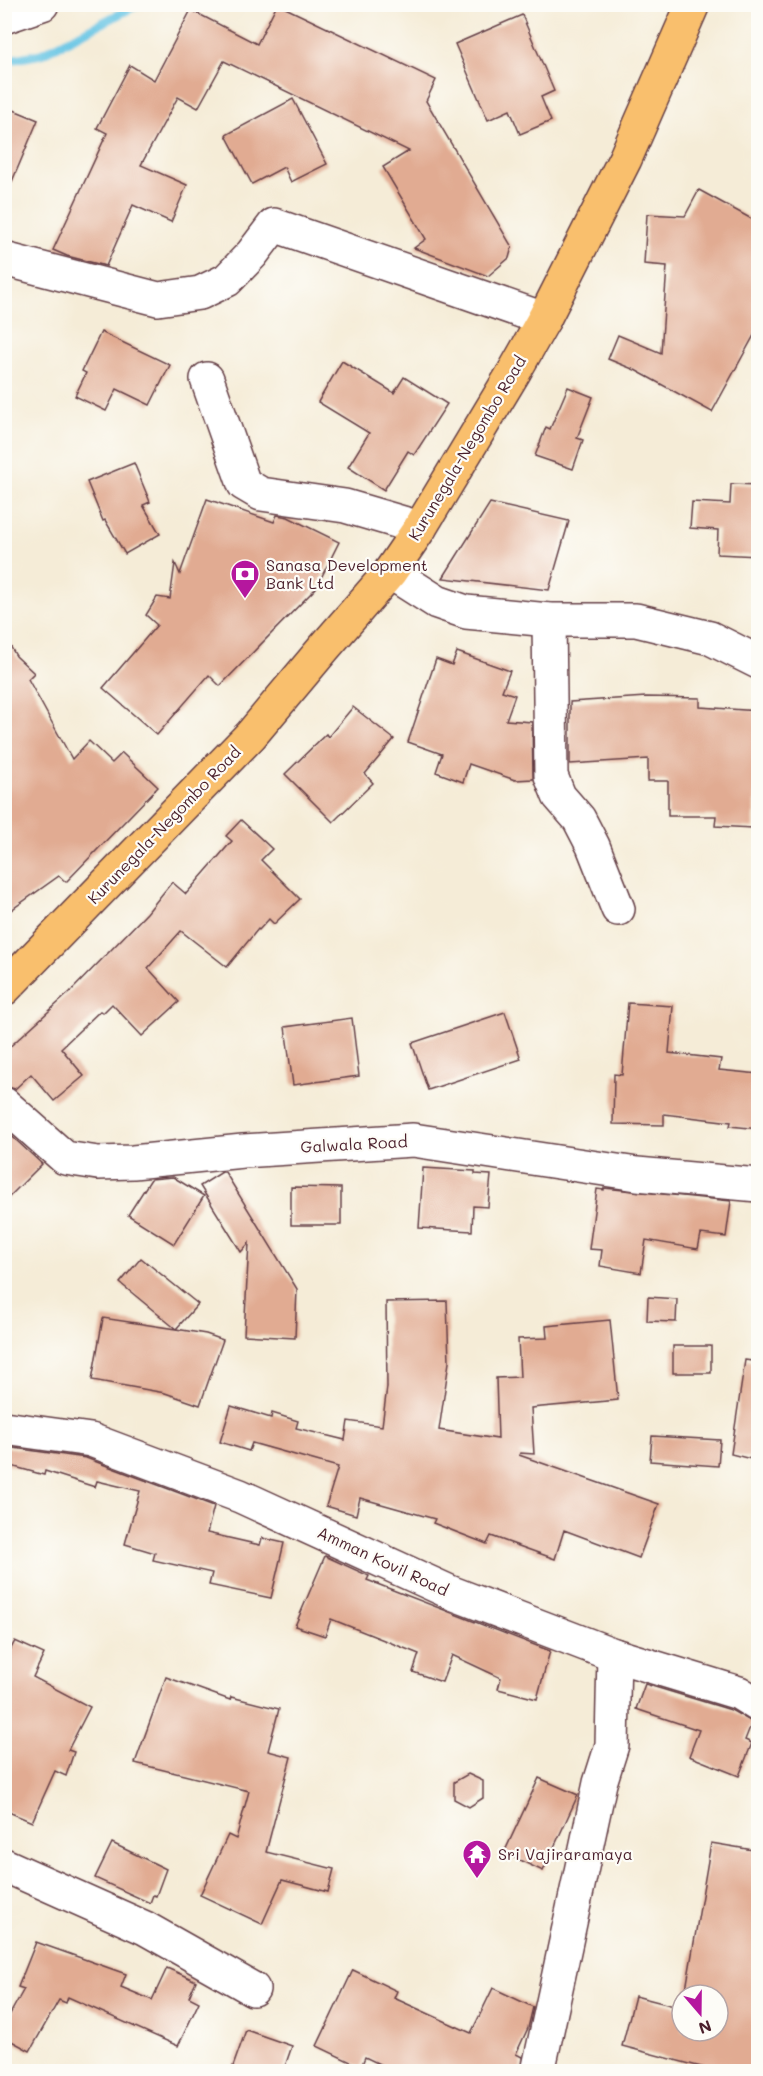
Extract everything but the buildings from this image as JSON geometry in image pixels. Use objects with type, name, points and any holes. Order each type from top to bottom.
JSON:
[{"type":"main road","name":"Kurunegala-Negombo Road","points":[[4,989],[251,735],[390,572],[420,528],[544,319],[625,159],[693,4]]},
{"type":"street","points":[[4,17],[42,4]]},
{"type":"street","points":[[4,259],[158,299],[200,293],[227,280],[252,254],[274,225],[544,319]]},
{"type":"street","points":[[207,379],[244,484],[261,494],[345,506],[420,528]]},
{"type":"street","points":[[390,572],[437,602],[466,612],[549,620],[636,620],[710,638],[759,663]]},
{"type":"street","points":[[549,620],[551,776],[559,796],[579,819],[593,846],[618,909]]},
{"type":"street","name":"Galwala Road","points":[[4,1104],[65,1158],[98,1163],[413,1140],[637,1174],[759,1185]]},
{"type":"street","name":"Amman Kovil Road","points":[[4,1428],[91,1440],[240,1496],[452,1593],[615,1655],[739,1693],[759,1705]]},
{"type":"street","points":[[538,2072],[600,1783],[612,1745],[615,1655]]},
{"type":"street","points":[[8,1876],[145,1929],[253,1989]]},
{"type":"waterway","points":[[4,61],[41,54],[139,4]]},
{"type":"place","name":"Sanasa Development Bank Ltd","points":[[245,600]]},
{"type":"place","name":"Sri Vajiraramaya","points":[[477,1880]]}]
